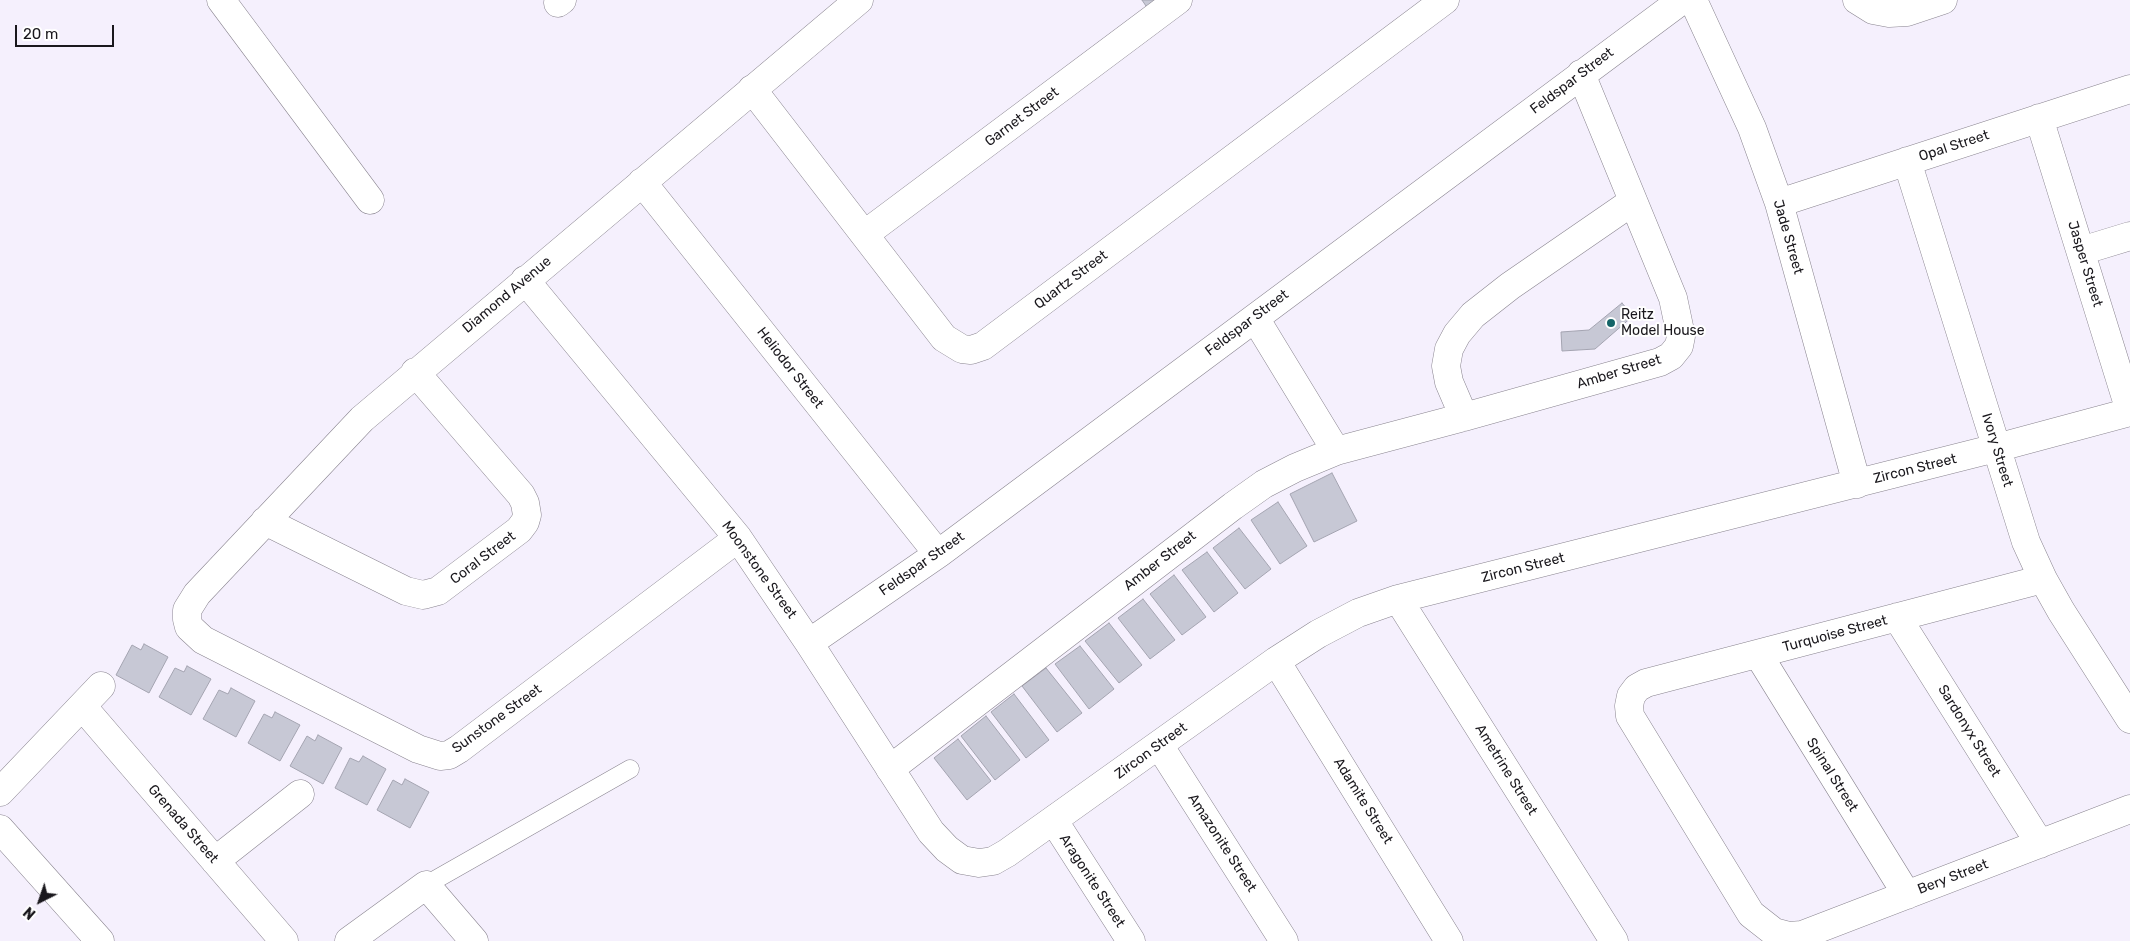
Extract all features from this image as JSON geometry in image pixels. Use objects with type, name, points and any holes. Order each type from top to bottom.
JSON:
[{"type":"street","points":[[221,0],[370,200]]},
{"type":"street","name":"Diamond Avenue","points":[[186,619],[187,610],[197,594],[362,419],[415,372],[859,0]]},
{"type":"street","name":"Garnet Street","points":[[865,234],[1178,0]]},
{"type":"street","name":"Quartz Street","points":[[752,89],[944,338],[962,350],[971,350],[983,346],[1445,0]]},
{"type":"street","name":"Feldspar Street","points":[[810,642],[938,554],[1682,0]]},
{"type":"street","name":"Jade Street","points":[[1693,0],[1752,128],[1779,202],[1857,484]]},
{"type":"street","points":[[1857,0],[1873,10],[1889,13],[1907,12],[1943,0]]},
{"type":"street","name":"Amber Street","points":[[890,769],[1264,484],[1336,450],[1464,417],[1660,362],[1671,356],[1679,346],[1681,336],[1673,298],[1581,74]]},
{"type":"street","name":"Opal Street","points":[[1779,202],[2130,89]]},
{"type":"street","name":"Jasper Street","points":[[2040,118],[2130,412]]},
{"type":"street","name":"Ivory Street","points":[[1907,161],[2026,542],[2043,579],[2061,611],[2130,718]]},
{"type":"street","name":"Heliodor Street","points":[[642,182],[938,554]]},
{"type":"street","points":[[1464,417],[1449,382],[1446,366],[1449,349],[1457,334],[1473,315],[1510,286],[1632,202]]},
{"type":"street","points":[[2080,251],[2130,236]]},
{"type":"street","name":"Moonstone Street","points":[[525,280],[738,538],[810,642],[931,832],[946,849],[962,860],[979,863]]},
{"type":"street","points":[[1255,318],[1336,450]]},
{"type":"street","name":"Coral Street","points":[[265,521],[406,591],[423,595],[438,592],[519,530],[525,522],[527,515],[525,503],[521,495],[415,372]]},
{"type":"street","name":"Zircon Street","points":[[979,863],[993,861],[1007,853],[1276,661],[1318,634],[1358,613],[1398,599],[1857,484],[2130,412]]},
{"type":"street","name":"Sunstone Street","points":[[186,619],[189,626],[203,640],[418,749],[440,756],[449,755],[738,538]]},
{"type":"street","name":"Turquoise Street","points":[[1785,936],[1751,914],[1630,716],[1631,696],[1637,688],[1646,683],[2043,579]]},
{"type":"street","name":"Ametrine Street","points":[[1398,599],[1614,941]]},
{"type":"street","name":"Sardonyx Street","points":[[1897,617],[2040,844]]},
{"type":"street","name":"Spinal Street","points":[[1758,654],[1907,895]]},
{"type":"street","name":"Adamite Street","points":[[1276,661],[1449,941]]},
{"type":"street","points":[[0,792],[101,686]]},
{"type":"street","name":"Grenada Street","points":[[82,706],[284,941]]},
{"type":"street","name":"Amazonite Street","points":[[1159,745],[1284,941]]},
{"type":"street","points":[[215,861],[300,794]]},
{"type":"street","name":"Bery Street","points":[[1785,936],[1802,934],[2130,809]]},
{"type":"street","name":"Aragonite Street","points":[[1054,821],[1131,941]]},
{"type":"street","points":[[0,829],[100,941]]},
{"type":"street","points":[[350,941],[426,886],[474,941]]},
{"type":"lane","points":[[426,886],[630,769]]},
{"type":"building","points":[[1142,0],[1160,0],[1148,9]]},
{"type":"building","name":"Reitz Model House","points":[[1622,303],[1633,316],[1595,349],[1562,351],[1561,332],[1589,330]]},
{"type":"building","points":[[1332,473],[1357,521],[1314,542],[1290,494]]},
{"type":"building","points":[[1278,502],[1307,546],[1280,564],[1251,520]]},
{"type":"building","points":[[1239,528],[1271,569],[1245,589],[1213,548]]},
{"type":"building","points":[[1207,552],[1238,593],[1214,612],[1182,570]]},
{"type":"building","points":[[1174,575],[1206,617],[1182,635],[1150,594]]},
{"type":"building","points":[[1143,599],[1175,640],[1150,659],[1118,618]]},
{"type":"building","points":[[1109,623],[1142,665],[1119,683],[1085,641]]},
{"type":"building","points":[[144,644],[168,657],[149,693],[116,675],[132,645],[141,650]]},
{"type":"building","points":[[1080,646],[1114,689],[1089,709],[1055,664]]},
{"type":"building","points":[[187,666],[211,679],[191,715],[159,697],[175,668],[184,672]]},
{"type":"building","points":[[1046,668],[1082,713],[1057,732],[1022,686]]},
{"type":"building","points":[[231,688],[255,701],[236,737],[203,719],[219,690],[228,694]]},
{"type":"building","points":[[1014,694],[1049,740],[1026,758],[991,712]]},
{"type":"building","points":[[275,712],[300,725],[280,761],[248,743],[264,714],[272,718]]},
{"type":"building","points":[[986,716],[1020,760],[995,780],[961,736]]},
{"type":"building","points":[[318,735],[342,748],[323,784],[290,766],[307,736],[315,741]]},
{"type":"building","points":[[958,739],[991,781],[967,800],[934,758]]},
{"type":"building","points":[[363,756],[386,769],[367,805],[335,788],[350,758],[359,762]]},
{"type":"building","points":[[405,779],[429,792],[410,828],[377,810],[393,780],[402,785]]},
{"type":"place","name":"Reitz Model House","points":[[1611,323]]}]
